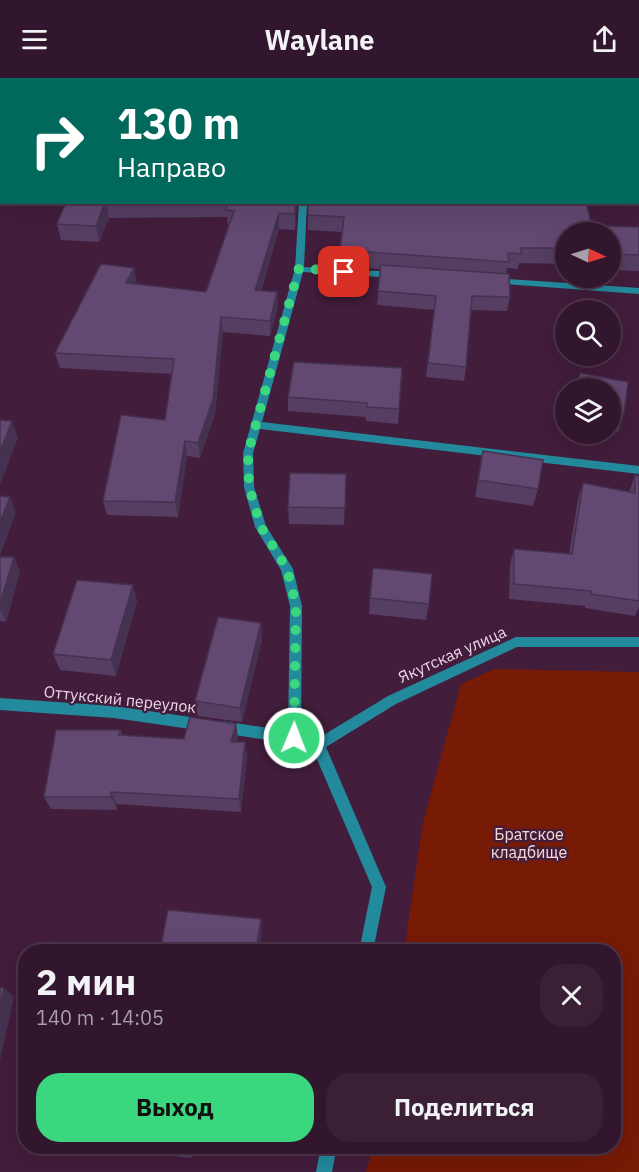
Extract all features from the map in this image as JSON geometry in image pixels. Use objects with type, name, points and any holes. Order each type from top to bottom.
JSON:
[{"type":"street","points":[[303,204],[299,268],[248,453],[249,487],[261,527],[287,569],[296,606],[294,738],[318,746],[379,886],[367,944]]},
{"type":"street","points":[[299,268],[404,276]]},
{"type":"street","points":[[486,281],[639,291]]},
{"type":"street","points":[[257,425],[639,470]]},
{"type":"street","name":"Якутская улица","points":[[318,746],[392,700],[516,642],[639,642]]},
{"type":"street","name":"Оттукский переулок","points":[[0,704],[114,712],[294,738]]},
{"type":"street","points":[[324,1172],[327,1154]]},
{"type":"green space","name":"Братское кладбище","points":[[495,669],[639,672],[639,1172],[366,1172],[371,1154],[621,1154],[621,944],[405,944],[423,822],[461,684]]},
{"type":"building","points":[[65,204],[104,204],[96,226],[57,224]]},
{"type":"building","points":[[228,204],[295,204],[295,214],[279,213],[255,290],[277,292],[270,321],[221,317],[213,399],[198,443],[185,441],[175,502],[103,501],[121,415],[165,420],[174,359],[55,353],[101,264],[134,268],[126,283],[206,292],[234,211],[226,210]]},
{"type":"building","points":[[308,204],[586,204],[591,222],[555,222],[555,248],[521,248],[521,254],[508,253],[509,262],[340,250],[344,217],[308,215]]},
{"type":"building","points":[[621,227],[639,227],[639,255],[621,254]]},
{"type":"building","points":[[381,265],[509,274],[510,297],[472,296],[466,367],[428,363],[436,296],[378,291]]},
{"type":"building","points":[[294,362],[402,368],[399,409],[367,407],[367,403],[288,397]]},
{"type":"building","points":[[580,373],[607,378],[579,378]]},
{"type":"building","points":[[621,381],[628,382],[624,414],[621,413]]},
{"type":"building","points":[[0,420],[12,421],[0,452]]},
{"type":"building","points":[[483,451],[543,460],[538,489],[478,480]]},
{"type":"building","points":[[290,473],[346,474],[345,508],[288,507]]},
{"type":"building","points":[[635,475],[639,476],[639,601],[591,594],[591,591],[514,584],[514,549],[572,554],[583,483],[635,493]]},
{"type":"building","points":[[0,496],[10,497],[0,522]]},
{"type":"building","points":[[0,557],[14,557],[0,604]]},
{"type":"building","points":[[373,568],[432,574],[429,604],[370,598]]},
{"type":"building","points":[[77,580],[133,585],[111,660],[53,654]]},
{"type":"building","points":[[218,617],[261,623],[240,708],[195,701]]},
{"type":"building","points":[[190,717],[236,724],[231,742],[245,742],[239,799],[111,792],[111,797],[44,797],[56,730],[120,730],[119,735],[184,739]]},
{"type":"building","points":[[168,910],[261,919],[257,944],[161,944]]},
{"type":"building","points":[[0,988],[4,988],[0,1008]]},
{"type":"route","points":[[294,738],[296,606],[287,569],[261,527],[249,487],[248,453],[299,268],[344,272]]}]
